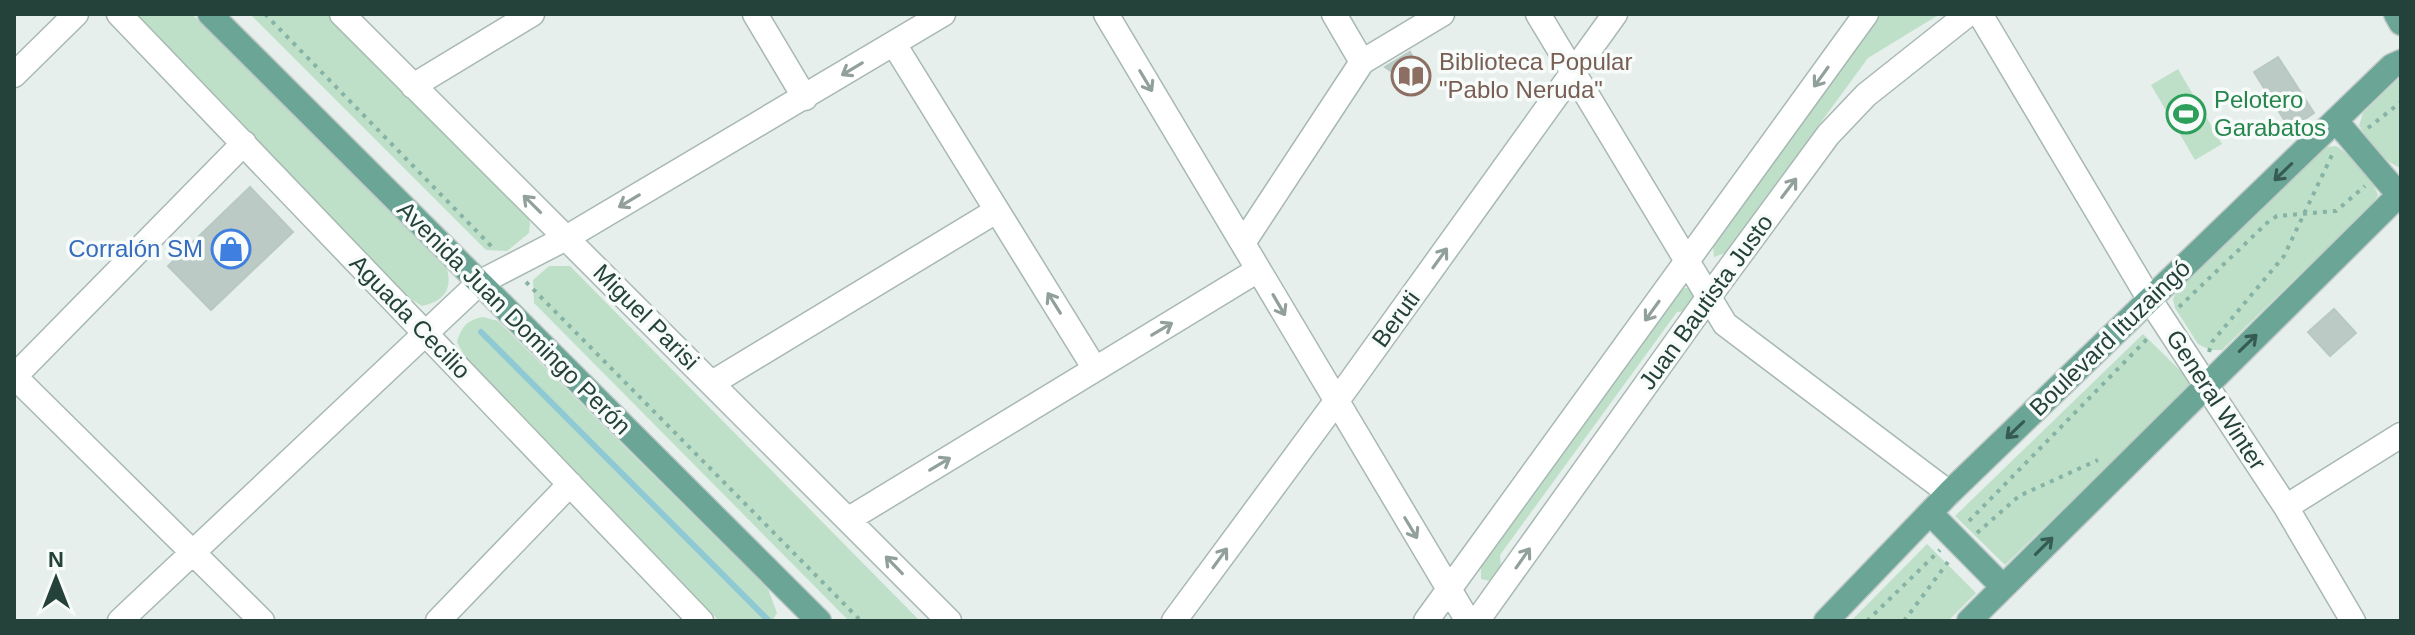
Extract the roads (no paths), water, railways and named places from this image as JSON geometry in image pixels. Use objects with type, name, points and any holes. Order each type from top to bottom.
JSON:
[{"type":"main road","name":"Avenida Juan Domingo Perón","points":[[210,14],[812,619]]},
{"type":"main road","points":[[2396,14],[2401,23]]},
{"type":"main road","name":"Boulevard Ituzaingó","points":[[1826,621],[1949,493],[2392,66],[2401,62]]},
{"type":"main road","points":[[1969,621],[2202,377],[2400,194],[2336,121]]},
{"type":"main road","points":[[1930,513],[2003,587]]},
{"type":"street","points":[[14,75],[76,14]]},
{"type":"street","name":"Aguada Cecilio","points":[[119,14],[701,621]]},
{"type":"street","name":"Miguel Parisi","points":[[342,14],[949,621]]},
{"type":"street","points":[[413,86],[532,14]]},
{"type":"street","points":[[755,14],[805,98]]},
{"type":"street","points":[[120,621],[479,283],[566,238],[943,14]]},
{"type":"street","points":[[1106,14],[1468,621]]},
{"type":"street","points":[[1334,14],[1362,62]]},
{"type":"street","points":[[1243,243],[1362,62],[1442,14]]},
{"type":"street","points":[[1538,14],[1725,324],[1949,493]]},
{"type":"street","name":"Beruti","points":[[1174,621],[1615,14]]},
{"type":"street","name":"Juan Bautista Justo","points":[[1426,621],[1866,14]]},
{"type":"street","name":"Juan Bautista Justo","points":[[1477,621],[1828,135],[1866,95],[1968,14]]},
{"type":"street","name":"General Winter","points":[[1980,14],[2150,300],[2286,507],[2353,621]]},
{"type":"street","points":[[894,44],[1095,369]]},
{"type":"street","points":[[244,143],[14,376],[262,621]]},
{"type":"street","points":[[712,383],[996,211]]},
{"type":"street","points":[[849,519],[1258,270]]},
{"type":"street","points":[[2286,507],[2401,435]]},
{"type":"street","points":[[438,621],[570,484]]},
{"type":"waterway","points":[[481,332],[769,621]]},
{"type":"place","name":"Biblioteca Popular \"Pablo Neruda\"","points":[[1411,76]]},
{"type":"place","name":"Pelotero Garabatos","points":[[2186,114]]},
{"type":"place","name":"Corralón SM","points":[[231,249]]}]
